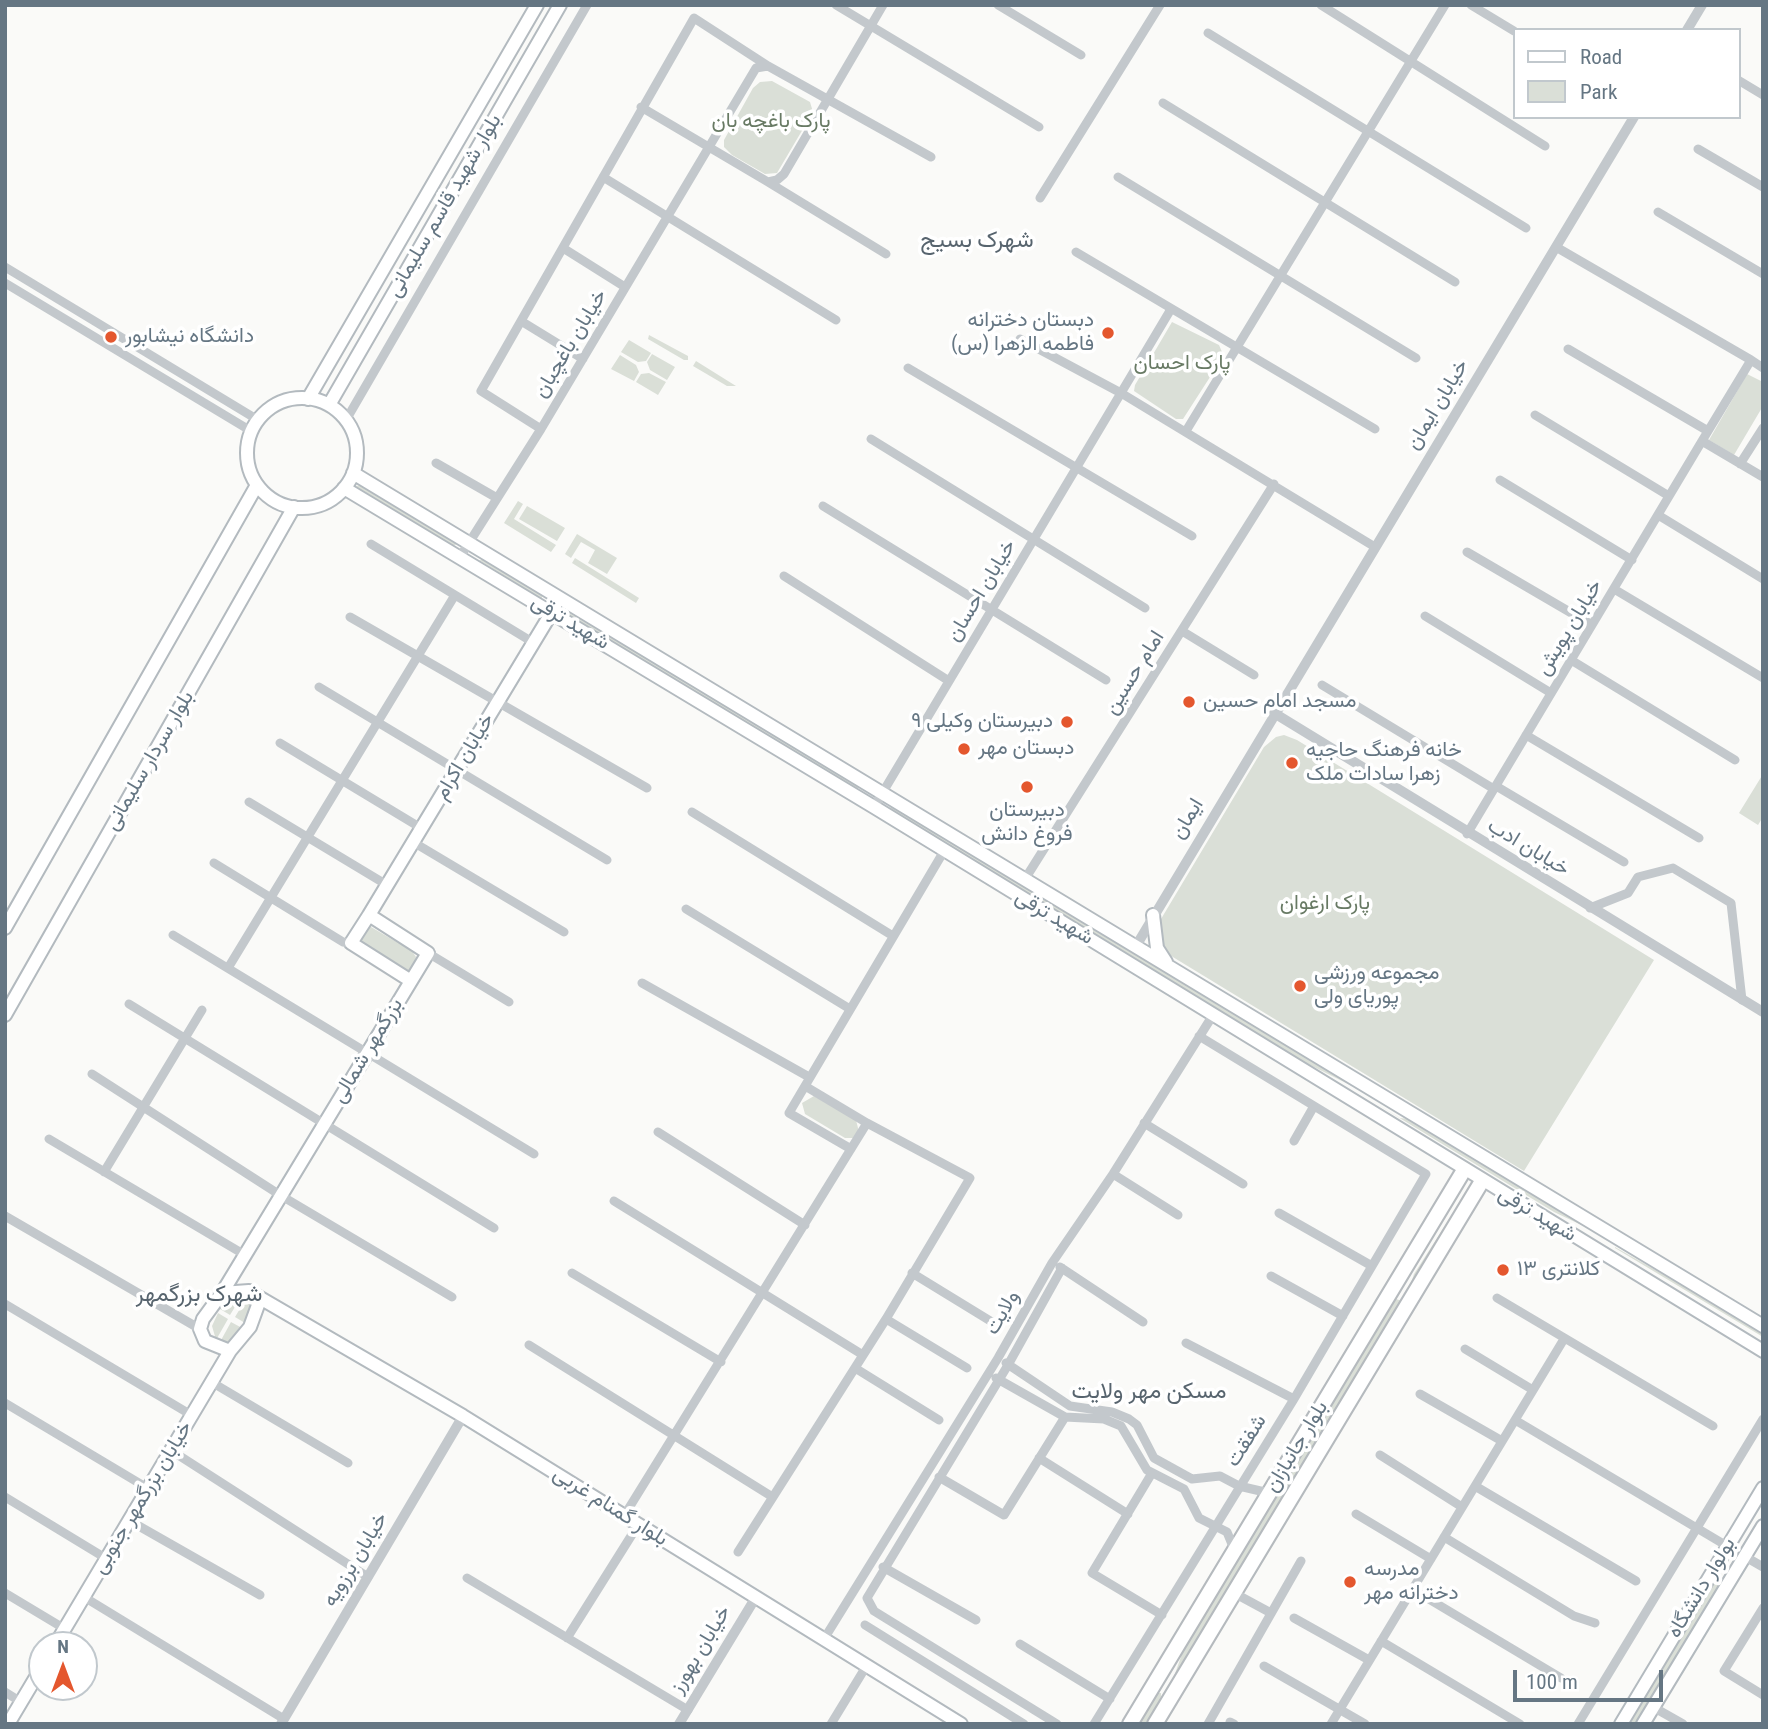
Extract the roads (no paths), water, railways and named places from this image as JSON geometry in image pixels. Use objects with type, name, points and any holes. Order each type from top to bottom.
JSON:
[{"type":"main road","name":"بلوار شهید قاسم سلیمانی","points":[[308,398],[537,5]]},
{"type":"main road","name":"بلوار شهید قاسم سلیمانی","points":[[329,405],[560,5]]},
{"type":"main road","points":[[308,398],[329,405],[346,420],[354,436],[357,455],[353,473],[344,488],[321,503],[295,507],[274,500],[257,485],[247,459],[255,426],[280,402],[308,398]]},
{"type":"main road","name":"شهید ترقی","points":[[353,473],[1763,1326]]},
{"type":"main road","name":"بلوار سردار سلیمانی","points":[[5,928],[257,485]]},
{"type":"main road","name":"شهید ترقی","points":[[344,488],[874,807],[1763,1351]]},
{"type":"main road","name":"بلوار سردار سلیمانی","points":[[5,1015],[295,507]]},
{"type":"main road","name":"خیابان اکرام","points":[[351,943],[561,598]]},
{"type":"main road","points":[[351,943],[411,981],[428,953],[369,915]]},
{"type":"main road","points":[[1153,915],[1157,948],[1171,968]]},
{"type":"main road","name":"بزرگمهر شمالی","points":[[222,1293],[411,981]]},
{"type":"main road","points":[[1356,1102],[1364,1087]]},
{"type":"main road","name":"بلوار جانبازان","points":[[1130,1724],[1464,1170]]},
{"type":"main road","name":"بلوار جانبازان","points":[[1155,1724],[1482,1181]]},
{"type":"main road","points":[[1597,1251],[1608,1231]]},
{"type":"main road","points":[[245,1255],[243,1272],[258,1305],[256,1315],[245,1335],[230,1351],[205,1341],[200,1329],[215,1298],[222,1293],[252,1293]]},
{"type":"main road","points":[[1396,1284],[1413,1295]]},
{"type":"main road","name":"بلوار گمنام غربی","points":[[252,1293],[463,1416],[961,1724]]},
{"type":"main road","name":"خیابان بزرگمهر جنوبی","points":[[65,1629],[230,1351]]},
{"type":"main road","name":"بولوار دانشگاه","points":[[1621,1724],[1763,1488]]},
{"type":"main road","name":"بولوار دانشگاه","points":[[1643,1724],[1763,1526]]},
{"type":"main road","points":[[1155,1682],[1174,1693]]},
{"type":"main road","points":[[8,1724],[28,1690]]},
{"type":"street","points":[[346,420],[587,5]]},
{"type":"street","points":[[836,5],[1039,127]]},
{"type":"street","points":[[768,182],[784,174],[883,5]]},
{"type":"street","points":[[998,5],[1081,55]]},
{"type":"street","points":[[1040,198],[1160,5]]},
{"type":"street","points":[[1321,5],[1545,146]]},
{"type":"street","points":[[1186,431],[1445,5]]},
{"type":"street","points":[[1471,5],[1512,30]]},
{"type":"street","points":[[1688,28],[1702,5]]},
{"type":"street","points":[[541,429],[481,391],[694,18],[768,66],[932,158]]},
{"type":"street","points":[[1208,33],[1526,228]]},
{"type":"street","name":"خیابان باغچبان","points":[[460,557],[541,429],[757,68],[768,66]]},
{"type":"street","points":[[1740,81],[1763,96]]},
{"type":"street","points":[[1163,103],[1455,282]]},
{"type":"street","points":[[641,107],[886,254]]},
{"type":"street","name":"خیابان ایمان","points":[[1274,713],[1633,119]]},
{"type":"street","points":[[1698,149],[1763,187]]},
{"type":"street","points":[[603,177],[836,320]]},
{"type":"street","points":[[1118,177],[1416,358]]},
{"type":"street","points":[[1658,212],[1763,274]]},
{"type":"street","points":[[1556,247],[1763,368]]},
{"type":"street","points":[[563,248],[625,287]]},
{"type":"street","points":[[1076,252],[1375,429]]},
{"type":"street","points":[[5,267],[255,426]]},
{"type":"street","points":[[5,283],[255,426]]},
{"type":"street","name":"خیابان احسان","points":[[874,807],[1171,309]]},
{"type":"street","points":[[521,321],[583,359]]},
{"type":"street","points":[[1020,339],[1186,431],[1375,547]]},
{"type":"street","points":[[1568,349],[1708,431]]},
{"type":"street","name":"خیابان پویش","points":[[1467,834],[1751,360]]},
{"type":"street","points":[[908,368],[1192,536]]},
{"type":"street","points":[[1535,415],[1670,496]]},
{"type":"street","points":[[1740,464],[1763,428]]},
{"type":"street","points":[[871,439],[1145,608]]},
{"type":"street","points":[[1702,441],[1763,477]]},
{"type":"street","points":[[436,463],[497,498]]},
{"type":"street","points":[[1500,480],[1632,559]]},
{"type":"street","name":"امام حسین","points":[[1025,879],[1274,484]]},
{"type":"street","points":[[823,506],[1106,680]]},
{"type":"street","points":[[1658,514],[1763,579]]},
{"type":"street","points":[[371,544],[534,643]]},
{"type":"street","points":[[1467,552],[1592,625]]},
{"type":"street","points":[[784,576],[949,681]]},
{"type":"street","points":[[1614,589],[1763,678]]},
{"type":"street","points":[[228,968],[455,594]]},
{"type":"street","points":[[1425,616],[1551,694]]},
{"type":"street","points":[[349,617],[648,788]]},
{"type":"street","points":[[1182,631],[1254,675]]},
{"type":"street","points":[[1571,660],[1735,760]]},
{"type":"street","points":[[1322,685],[1624,862]]},
{"type":"street","points":[[319,687],[607,860]]},
{"type":"street","name":"خیابان ادب","points":[[1274,713],[1467,834],[1763,1012]]},
{"type":"street","name":"ایمان","points":[[1136,946],[1274,713]]},
{"type":"street","points":[[1526,735],[1699,838]]},
{"type":"street","points":[[280,743],[421,828]]},
{"type":"street","points":[[249,802],[387,885]]},
{"type":"street","points":[[692,813],[893,936]]},
{"type":"street","points":[[413,842],[564,932]]},
{"type":"street","points":[[851,1149],[789,1113],[944,851]]},
{"type":"street","points":[[214,863],[343,942],[351,943]]},
{"type":"street","points":[[1590,908],[1628,893],[1638,877],[1673,868],[1731,903],[1742,1000]]},
{"type":"street","points":[[686,909],[850,1009]]},
{"type":"street","points":[[173,935],[534,1154]]},
{"type":"street","points":[[428,953],[509,1002]]},
{"type":"street","points":[[642,983],[807,1081],[867,1122],[970,1178],[886,1319],[738,1552]]},
{"type":"street","points":[[129,1004],[494,1228]]},
{"type":"street","points":[[104,1172],[202,1010]]},
{"type":"street","name":"ولایت","points":[[824,1639],[998,1358],[1052,1263],[1113,1174],[1213,1015]]},
{"type":"street","points":[[1199,1036],[1314,1106],[1294,1141]]},
{"type":"street","points":[[92,1074],[145,1105],[280,1195],[452,1297]]},
{"type":"street","name":"شفقت","points":[[1094,1724],[1294,1399],[1426,1174],[1314,1106]]},
{"type":"street","points":[[624,1516],[867,1122]]},
{"type":"street","points":[[1144,1123],[1244,1184]]},
{"type":"street","points":[[658,1132],[805,1225]]},
{"type":"street","points":[[49,1139],[245,1255]]},
{"type":"street","points":[[1113,1174],[1178,1215]]},
{"type":"street","points":[[614,1200],[863,1355]]},
{"type":"street","points":[[1279,1213],[1372,1266]]},
{"type":"street","points":[[5,1216],[200,1329]]},
{"type":"street","points":[[1052,1263],[1143,1322]]},
{"type":"street","points":[[1057,1724],[874,1611],[868,1604],[868,1593],[1008,1365],[1062,1268]]},
{"type":"street","points":[[572,1273],[721,1362]]},
{"type":"street","points":[[912,1273],[992,1322]]},
{"type":"street","points":[[1271,1276],[1343,1316]]},
{"type":"street","points":[[1497,1298],[1713,1426]]},
{"type":"street","points":[[5,1304],[193,1416]]},
{"type":"street","points":[[886,1319],[967,1368]]},
{"type":"street","points":[[1331,1724],[1564,1339]]},
{"type":"street","points":[[1186,1343],[1294,1399]]},
{"type":"street","points":[[529,1345],[772,1496]]},
{"type":"street","points":[[1465,1349],[1533,1390]]},
{"type":"street","points":[[998,1358],[1070,1406],[1112,1412],[1129,1419],[1137,1425],[1154,1458],[1192,1479],[1220,1476],[1239,1486],[1269,1493]]},
{"type":"street","points":[[855,1368],[939,1420]]},
{"type":"street","points":[[988,1374],[1065,1418],[1113,1421],[1121,1426],[1147,1470],[1184,1489],[1199,1518],[1227,1532],[1234,1549]]},
{"type":"street","points":[[213,1383],[348,1463]]},
{"type":"street","points":[[1420,1394],[1502,1441]]},
{"type":"street","points":[[5,1403],[149,1489]]},
{"type":"street","name":"خیابان برزویه","points":[[283,1722],[463,1416]]},
{"type":"street","points":[[939,1477],[1004,1515],[1065,1418]]},
{"type":"street","points":[[1578,1724],[1763,1419]]},
{"type":"street","points":[[1515,1420],[1727,1546]]},
{"type":"street","points":[[172,1451],[368,1577]]},
{"type":"street","points":[[1380,1455],[1462,1507]]},
{"type":"street","points":[[1039,1458],[1128,1514]]},
{"type":"street","points":[[1153,1473],[1092,1573],[1162,1615]]},
{"type":"street","points":[[1475,1486],[1636,1581]]},
{"type":"street","points":[[5,1497],[107,1559]]},
{"type":"street","points":[[1356,1514],[1431,1559]]},
{"type":"street","points":[[130,1521],[260,1595]]},
{"type":"street","points":[[567,1638],[638,1525]]},
{"type":"street","points":[[1444,1538],[1574,1616],[1595,1623]]},
{"type":"street","points":[[1744,1556],[1763,1567]]},
{"type":"street","points":[[1208,1724],[1301,1561]]},
{"type":"street","points":[[883,1567],[976,1620]]},
{"type":"street","points":[[467,1578],[688,1710]]},
{"type":"street","points":[[1412,1589],[1561,1678]]},
{"type":"street","points":[[1234,1592],[1271,1613]]},
{"type":"street","points":[[5,1593],[65,1629]]},
{"type":"street","points":[[84,1597],[283,1722]]},
{"type":"street","name":"خیابان بهورز","points":[[679,1724],[756,1597]]},
{"type":"street","points":[[1763,1608],[1724,1671],[1763,1695]]},
{"type":"street","points":[[1294,1618],[1369,1660]]},
{"type":"street","points":[[865,1625],[1024,1724]]},
{"type":"street","points":[[1381,1641],[1520,1724]]},
{"type":"street","points":[[1020,1644],[1110,1699]]},
{"type":"street","points":[[831,1724],[867,1665]]},
{"type":"street","points":[[1264,1666],[1365,1724]]},
{"type":"street","points":[[5,1692],[21,1702]]},
{"type":"street","points":[[1654,1707],[1683,1724]]},
{"type":"place","name":"دبستان دخترانه فاطمه الزهرا (س)","points":[[1108,333]]},
{"type":"place","name":"دانشگاه نیشابور","points":[[111,337]]},
{"type":"place","name":"مسجد امام حسین","points":[[1189,702]]},
{"type":"place","name":"دبیرستان وکیلی ۹","points":[[1067,722]]},
{"type":"place","name":"دبستان مهر","points":[[964,749]]},
{"type":"place","name":"خانه فرهنگ حاجیه زهرا سادات ملک","points":[[1292,763]]},
{"type":"place","name":"دبیرستان فروغ دانش","points":[[1027,787]]},
{"type":"place","name":"مجموعه ورزشی پوریای ولی","points":[[1300,986]]},
{"type":"place","name":"کلانتری ۱۳","points":[[1503,1270]]},
{"type":"place","name":"مدرسه دخترانه مهر","points":[[1350,1582]]},
{"type":"district","name":"شهرک بسیج","points":[[977,241]]},
{"type":"district","name":"شهرک بزرگمهر","points":[[199,1295]]},
{"type":"district","name":"مسکن مهر ولایت","points":[[1149,1392]]},
{"type":"park label","name":"پارک باغچه بان","points":[[771,122]]},
{"type":"park label","name":"پارک احسان","points":[[1182,364]]},
{"type":"park label","name":"پارک ارغوان","points":[[1325,904]]}]
